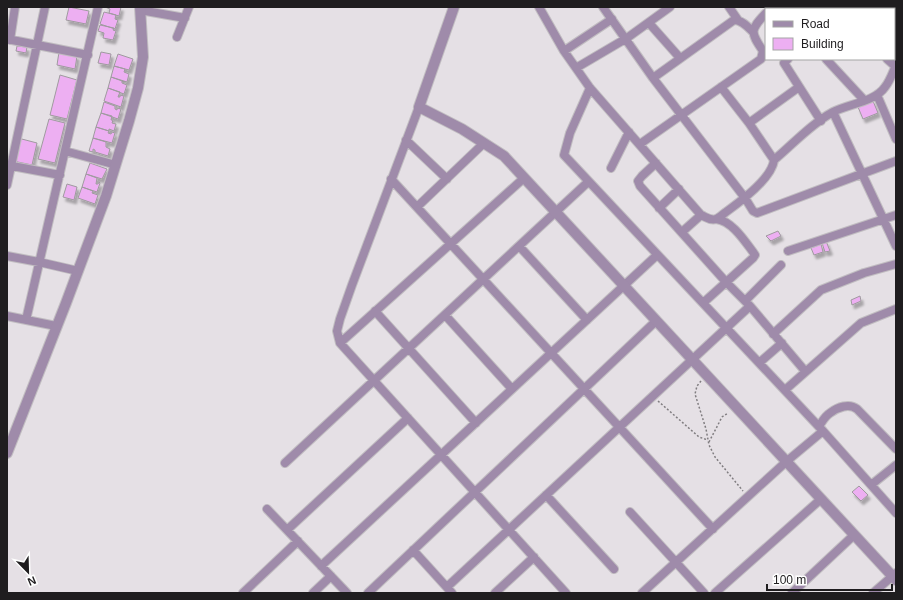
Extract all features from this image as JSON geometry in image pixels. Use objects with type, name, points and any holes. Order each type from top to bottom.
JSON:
[{"type":"street","points":[[15,7],[9,39],[88,55]]},
{"type":"street","points":[[7,186],[9,165],[45,7]]},
{"type":"street","points":[[26,320],[98,7]]},
{"type":"street","points":[[177,37],[189,7]]},
{"type":"street","points":[[454,7],[419,107],[340,319],[337,331],[340,343],[566,593]]},
{"type":"street","points":[[539,7],[564,51],[590,88],[701,215],[709,220],[722,220],[737,232],[755,255],[703,303]]},
{"type":"street","points":[[603,7],[653,78],[745,198],[753,211],[760,213],[896,161]]},
{"type":"street","points":[[576,68],[649,23],[660,10],[670,7]]},
{"type":"street","points":[[640,144],[761,59],[763,51],[755,39],[753,32],[738,20],[729,7]]},
{"type":"street","points":[[7,453],[11,433],[78,272],[116,165],[135,103],[143,57],[140,8],[185,18]]},
{"type":"street","points":[[753,32],[756,24],[765,15]]},
{"type":"street","points":[[564,51],[612,18]]},
{"type":"street","points":[[653,78],[734,20],[738,20]]},
{"type":"street","points":[[649,23],[680,58]]},
{"type":"street","points":[[787,60],[784,63],[821,121]]},
{"type":"street","points":[[827,60],[864,100]]},
{"type":"street","points":[[716,220],[745,198],[770,172],[774,160],[801,136],[833,112],[876,96],[885,88],[896,67],[888,60]]},
{"type":"street","points":[[721,87],[749,122],[774,160]]},
{"type":"street","points":[[749,122],[799,87]]},
{"type":"street","points":[[590,88],[570,133],[564,155],[821,428],[896,513]]},
{"type":"street","points":[[876,96],[892,120],[896,139]]},
{"type":"street","points":[[419,107],[462,129],[504,156],[854,535],[895,576],[873,593]]},
{"type":"street","points":[[833,112],[896,246]]},
{"type":"street","points":[[611,168],[629,132]]},
{"type":"street","points":[[406,140],[447,179]]},
{"type":"street","points":[[417,207],[484,143]]},
{"type":"street","points":[[65,151],[116,165]]},
{"type":"street","points":[[656,163],[642,176],[638,181],[638,184],[774,334],[805,371]]},
{"type":"street","points":[[9,165],[60,175]]},
{"type":"street","points":[[340,343],[524,178]]},
{"type":"street","points":[[391,179],[713,528]]},
{"type":"street","points":[[286,463],[588,182]]},
{"type":"street","points":[[659,208],[679,189]]},
{"type":"street","points":[[682,232],[701,215]]},
{"type":"street","points":[[788,252],[896,215]]},
{"type":"street","points":[[520,246],[587,320]]},
{"type":"street","points":[[322,566],[657,255]]},
{"type":"street","points":[[7,256],[78,272]]},
{"type":"street","points":[[413,550],[449,590],[546,495],[727,328],[781,265]]},
{"type":"street","points":[[774,334],[821,290],[864,273],[893,265],[896,272]]},
{"type":"street","points":[[785,390],[861,323],[896,309]]},
{"type":"street","points":[[375,312],[476,423]]},
{"type":"street","points":[[445,315],[512,389]]},
{"type":"street","points":[[7,316],[56,326]]},
{"type":"street","points":[[368,593],[656,321]]},
{"type":"street","points":[[759,363],[782,343]]},
{"type":"street","points":[[642,593],[787,461],[821,428],[830,413],[845,406],[852,406],[857,409],[896,449]]},
{"type":"street","points":[[287,530],[408,418]]},
{"type":"street","points":[[871,485],[896,466]]},
{"type":"street","points":[[546,495],[614,569]]},
{"type":"street","points":[[715,593],[821,499]]},
{"type":"street","points":[[267,509],[347,593]]},
{"type":"street","points":[[630,512],[704,593]]},
{"type":"street","points":[[792,593],[854,535]]},
{"type":"street","points":[[243,593],[298,541]]},
{"type":"street","points":[[495,593],[534,557]]},
{"type":"street","points":[[313,593],[331,576]]},
{"type":"path","points":[[706,374],[697,386],[695,394],[706,429],[708,441],[714,457],[748,497]]},
{"type":"path","points":[[652,397],[699,437],[708,441]]},
{"type":"path","points":[[708,441],[722,417],[736,407]]},
{"type":"building","points":[[69,7],[89,11],[86,24],[66,20]]},
{"type":"building","points":[[105,7],[121,7],[119,16],[109,13],[110,9]]},
{"type":"building","points":[[104,12],[116,15],[115,19],[118,20],[115,29],[100,24]]},
{"type":"building","points":[[100,25],[114,28],[113,30],[116,31],[113,40],[103,38],[104,33],[98,31]]},
{"type":"building","points":[[17,46],[27,47],[26,53],[16,51]]},
{"type":"building","points":[[59,52],[77,56],[75,69],[57,65]]},
{"type":"building","points":[[101,52],[111,54],[109,65],[98,63]]},
{"type":"building","points":[[118,54],[133,59],[129,70],[114,66]]},
{"type":"building","points":[[114,66],[125,69],[124,72],[129,74],[127,82],[111,77]]},
{"type":"building","points":[[60,75],[77,80],[67,119],[50,115]]},
{"type":"building","points":[[111,77],[125,82],[122,81],[122,83],[127,85],[124,94],[108,88]]},
{"type":"building","points":[[108,88],[120,92],[118,97],[120,97],[120,95],[124,96],[121,107],[104,101]]},
{"type":"building","points":[[873,101],[878,113],[863,119],[858,107]]},
{"type":"building","points":[[104,102],[115,106],[115,109],[117,110],[117,108],[121,109],[118,119],[101,113]]},
{"type":"building","points":[[101,113],[112,116],[112,123],[116,124],[114,131],[96,127]]},
{"type":"building","points":[[49,119],[65,123],[55,163],[38,159]]},
{"type":"building","points":[[96,127],[109,131],[108,133],[111,134],[112,132],[115,133],[112,143],[93,138]]},
{"type":"building","points":[[18,138],[37,143],[32,165],[13,161]]},
{"type":"building","points":[[93,138],[106,142],[106,147],[110,149],[108,156],[95,152],[93,149],[93,152],[89,151]]},
{"type":"building","points":[[90,163],[107,169],[102,179],[86,174]]},
{"type":"building","points":[[86,174],[97,178],[96,184],[99,182],[100,183],[97,192],[82,187]]},
{"type":"building","points":[[67,184],[77,187],[74,200],[63,197]]},
{"type":"building","points":[[82,187],[93,191],[92,193],[98,195],[95,204],[78,198]]},
{"type":"building","points":[[778,231],[781,236],[771,241],[766,236]]},
{"type":"building","points":[[826,241],[830,251],[825,252],[822,243]]},
{"type":"building","points":[[821,244],[823,252],[814,255],[811,248]]},
{"type":"building","points":[[860,296],[861,301],[852,305],[851,300]]},
{"type":"building","points":[[859,486],[868,495],[861,501],[852,492]]}]
